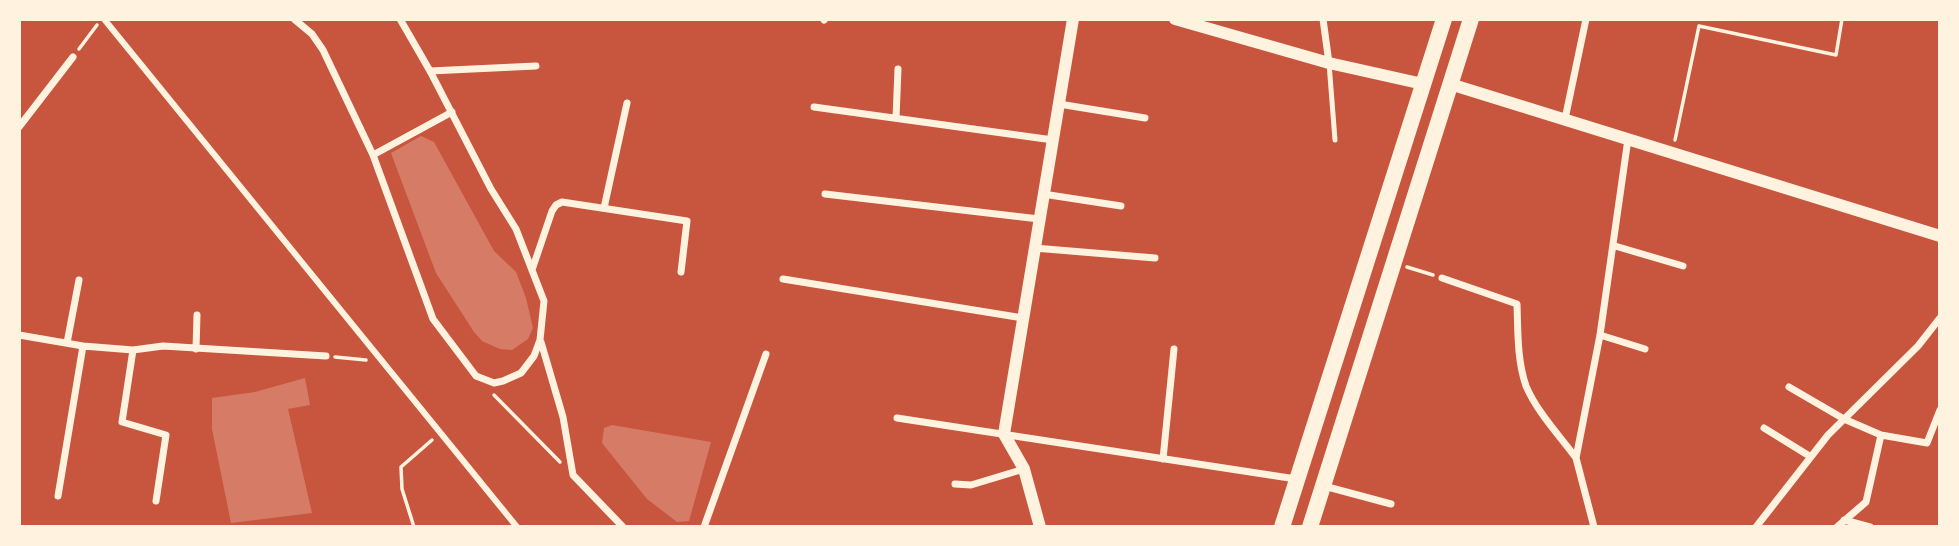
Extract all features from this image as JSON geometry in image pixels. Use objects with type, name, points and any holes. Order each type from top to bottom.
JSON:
[{"type":"main road","points":[[1282,527],[1444,19]]},
{"type":"main road","points":[[1310,527],[1471,19]]},
{"type":"street","points":[[103,19],[517,527]]},
{"type":"street","points":[[295,19],[312,34],[323,50],[373,155],[433,319],[475,376],[494,383],[521,373],[534,356],[540,340],[545,306],[538,281],[531,270],[516,229],[472,154],[452,112],[400,19]]},
{"type":"street","points":[[1040,527],[1024,468],[1004,434],[1073,19]]},
{"type":"street","points":[[1175,19],[1329,63],[1423,84]]},
{"type":"street","points":[[1323,19],[1329,63]]},
{"type":"street","points":[[1565,119],[1587,19]]},
{"type":"street","points":[[19,127],[73,57]]},
{"type":"street","points":[[430,71],[536,66]]},
{"type":"street","points":[[896,118],[898,69]]},
{"type":"street","points":[[1450,84],[1940,236]]},
{"type":"street","points":[[604,208],[627,103]]},
{"type":"street","points":[[1059,104],[1145,118]]},
{"type":"street","points":[[814,107],[1053,140]]},
{"type":"street","points":[[373,155],[452,112]]},
{"type":"street","points":[[1576,458],[1615,246],[1628,139]]},
{"type":"street","points":[[825,194],[1039,219]]},
{"type":"street","points":[[1043,194],[1121,206]]},
{"type":"street","points":[[531,270],[556,205],[573,202],[687,220],[681,272]]},
{"type":"street","points":[[1615,246],[1683,265]]},
{"type":"street","points":[[1034,248],[1154,258]]},
{"type":"street","points":[[1442,278],[1517,304],[1518,349],[1526,385],[1543,415],[1576,458],[1594,527]]},
{"type":"street","points":[[782,279],[1023,318]]},
{"type":"street","points":[[67,343],[79,280]]},
{"type":"street","points":[[196,349],[197,315]]},
{"type":"street","points":[[1756,527],[1844,419],[1918,345],[1940,318]]},
{"type":"street","points":[[19,335],[133,351],[163,346],[326,356]]},
{"type":"street","points":[[1600,335],[1645,349]]},
{"type":"street","points":[[540,340],[563,417],[573,475],[623,527]]},
{"type":"street","points":[[58,496],[83,346]]},
{"type":"street","points":[[1163,459],[1174,349]]},
{"type":"street","points":[[133,351],[122,422],[166,435],[156,501]]},
{"type":"street","points":[[704,527],[766,354]]},
{"type":"street","points":[[1789,387],[1844,419],[1881,436],[1927,443],[1940,410]]},
{"type":"street","points":[[897,418],[1297,479]]},
{"type":"street","points":[[1764,428],[1811,457]]},
{"type":"street","points":[[1836,527],[1866,502],[1881,436]]},
{"type":"street","points":[[955,484],[971,485],[1024,468]]},
{"type":"street","points":[[1323,485],[1391,504]]},
{"type":"street","points":[[1844,520],[1870,527]]},
{"type":"lane","points":[[1329,63],[1335,140]]},
{"type":"path","points":[[73,57],[103,19]]},
{"type":"path","points":[[1672,153],[1699,26],[1836,55],[1842,19]]},
{"type":"path","points":[[1394,263],[1442,278]]},
{"type":"path","points":[[326,356],[382,362]]},
{"type":"path","points":[[475,376],[573,475]]},
{"type":"path","points":[[414,527],[402,489],[401,467],[440,432]]},
{"type":"building","points":[[421,136],[434,142],[494,251],[516,272],[533,328],[528,339],[512,350],[500,349],[482,341],[436,273],[391,153]]},
{"type":"building","points":[[305,378],[310,405],[288,409],[312,513],[231,523],[212,429],[212,398],[255,392]]},
{"type":"building","points":[[612,425],[711,442],[689,521],[677,522],[647,499],[602,443],[604,428]]}]
